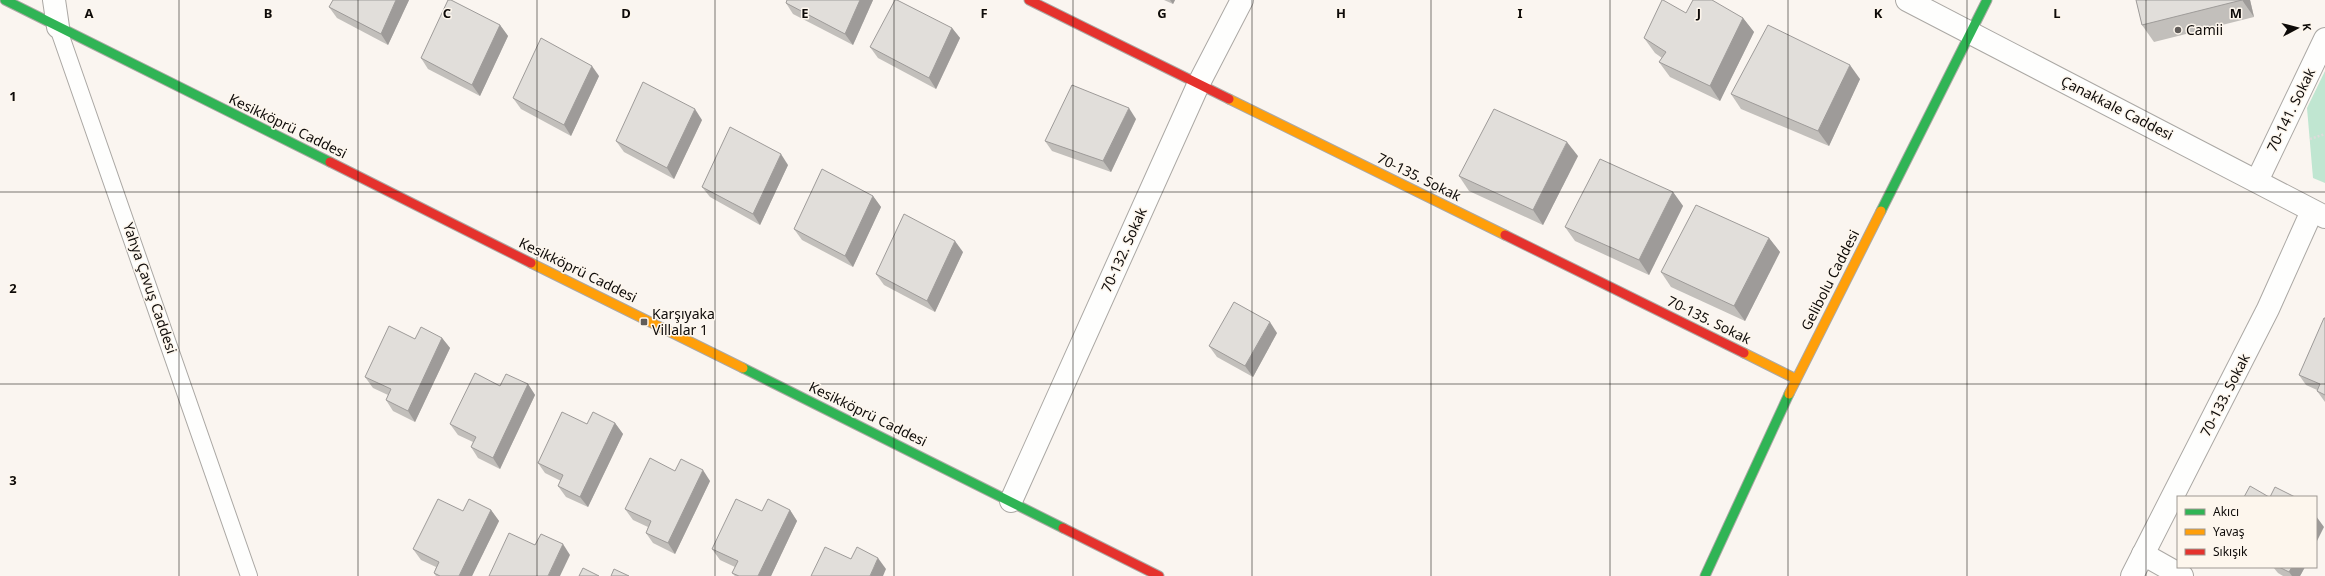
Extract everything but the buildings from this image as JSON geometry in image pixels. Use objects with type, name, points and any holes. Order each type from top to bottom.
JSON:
[{"type":"street","name":"Kesikköprü Caddesi","points":[[5,0],[1159,576]]},
{"type":"street","name":"Yahya Çavuş Caddesi","points":[[54,0],[58,27]]},
{"type":"street","name":"70-135. Sokak","points":[[1029,0],[1796,379]]},
{"type":"street","name":"70-132. Sokak","points":[[1011,501],[1199,83],[1242,0]]},
{"type":"street","name":"Çanakkale Caddesi","points":[[1908,0],[2319,214]]},
{"type":"street","name":"Gelibolu Caddesi","points":[[1705,576],[1796,379],[1987,0]]},
{"type":"street","name":"70-141. Sokak","points":[[2257,181],[2325,39]]},
{"type":"street","name":"70-133. Sokak","points":[[2132,576],[2268,309],[2319,214]]},
{"type":"street","points":[[2143,554],[2182,576]]},
{"type":"lane","points":[[44,0],[58,27]]},
{"type":"lane","name":"Yahya Çavuş Caddesi","points":[[58,27],[249,576]]},
{"type":"green space","points":[[2325,71],[2325,183],[2313,178],[2307,108]]},
{"type":"traffic: fast","points":[[5,0],[330,162]]},
{"type":"traffic: fast","points":[[1881,211],[1987,0]]},
{"type":"traffic: fast","points":[[743,368],[1063,528]]},
{"type":"traffic: fast","points":[[1705,576],[1789,394]]},
{"type":"traffic: slow","points":[[1229,99],[1505,235]]},
{"type":"traffic: slow","points":[[1789,394],[1881,211]]},
{"type":"traffic: slow","points":[[531,263],[743,368]]},
{"type":"traffic: slow","points":[[1744,353],[1796,379]]},
{"type":"traffic: jam","points":[[1029,0],[1229,99]]},
{"type":"traffic: jam","points":[[330,162],[531,263]]},
{"type":"traffic: jam","points":[[1505,235],[1744,353]]},
{"type":"traffic: jam","points":[[1063,528],[1159,576]]},
{"type":"place","name":"Camii","points":[[2178,30]]},
{"type":"place","name":"Karşıyaka Villalar 1","points":[[644,322]]}]
